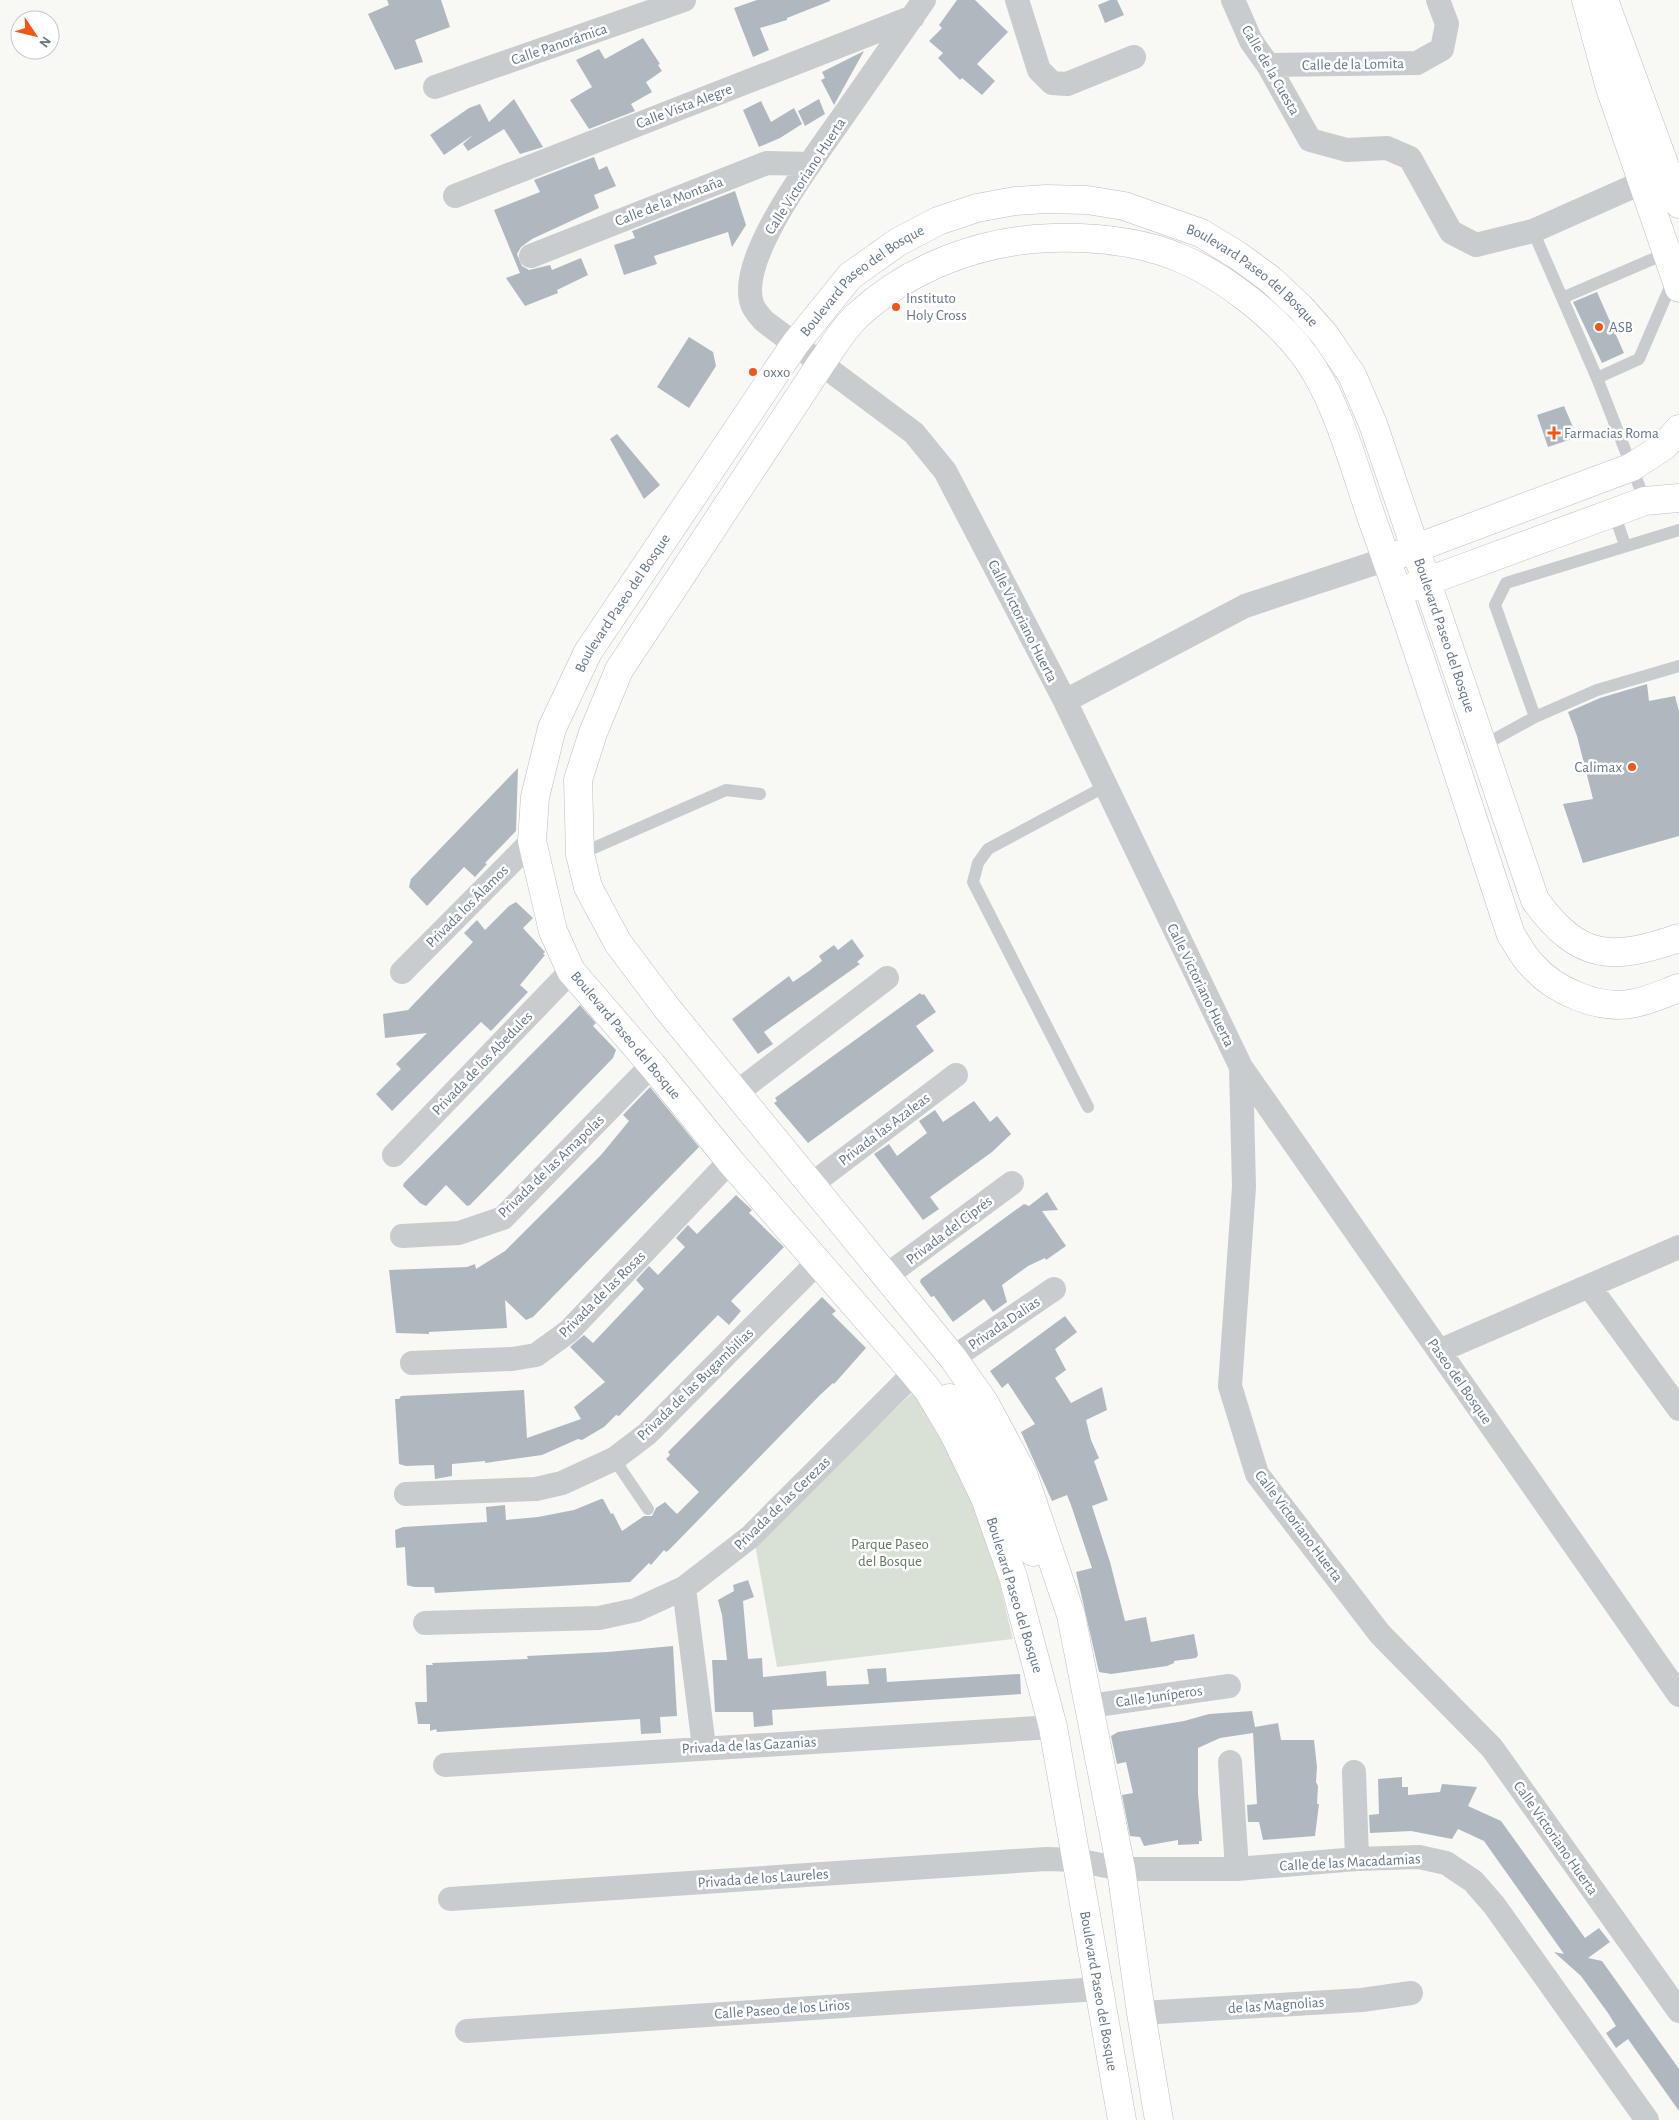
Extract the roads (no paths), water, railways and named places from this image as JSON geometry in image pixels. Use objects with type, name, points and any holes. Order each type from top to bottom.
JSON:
[{"type":"main road","points":[[1586,0],[1610,88],[1655,176],[1679,204]]},
{"type":"main road","points":[[1604,0],[1655,176],[1674,272]]},
{"type":"main road","name":"Boulevard Paseo del Bosque","points":[[1122,2120],[1053,1727],[1013,1578],[985,1498],[953,1432],[921,1382],[730,1161],[652,1065],[571,972],[553,930],[532,841],[535,797],[552,728],[588,652],[795,344],[850,276],[898,242],[938,221],[977,208],[1015,201],[1046,199],[1087,200],[1124,206],[1201,233],[1238,255],[1270,279],[1300,307],[1325,335],[1352,375],[1373,424],[1426,582],[1484,745],[1535,900],[1552,923],[1569,939],[1591,950],[1615,953],[1643,950],[1679,938]]},
{"type":"main road","name":"Boulevard Paseo del Bosque","points":[[1159,2120],[1141,2013],[1121,1869],[1090,1706],[1062,1584],[1023,1474],[984,1402],[953,1358],[666,1007],[618,943],[588,887],[580,854],[578,780],[593,733],[619,670],[822,362],[856,316],[899,284],[946,259],[992,245],[1029,239],[1074,237],[1136,244],[1181,258],[1250,302],[1281,328],[1304,355],[1325,386],[1387,559],[1511,935],[1531,965],[1559,986],[1582,999],[1608,1005],[1635,1004],[1679,988]]},
{"type":"main road","points":[[1387,559],[1632,467],[1664,446],[1679,429]]},
{"type":"main road","points":[[1398,592],[1645,501],[1679,498]]},
{"type":"main road","points":[[921,1382],[944,1392],[983,1440],[1038,1562],[1062,1584]]},
{"type":"street","name":"Calle Panorámica","points":[[435,87],[684,0]]},
{"type":"street","points":[[1017,0],[1039,70],[1052,83],[1067,84],[1134,56]]},
{"type":"street","name":"Calle de la Cuesta","points":[[1233,0],[1251,40],[1268,65],[1310,140],[1347,150],[1387,148],[1410,158],[1451,232],[1476,245],[1533,231]]},
{"type":"street","name":"Calle de la Lomita","points":[[1268,65],[1417,63],[1442,49],[1447,24],[1438,0]]},
{"type":"street","name":"Calle Victoriano Huerta","points":[[919,8],[810,164],[768,230],[754,269],[750,290],[752,308],[795,344],[822,362],[914,433],[945,471],[1065,701],[1241,1068],[1244,1187],[1230,1386],[1257,1474],[1380,1634],[1492,1748],[1679,2011]]},
{"type":"street","name":"Calle Vista Alegre","points":[[455,196],[919,8]]},
{"type":"street","name":"Calle de la Montaña","points":[[531,256],[767,163],[810,164]]},
{"type":"street","points":[[1533,231],[1655,176]]},
{"type":"street","points":[[1065,701],[1245,606],[1387,559]]},
{"type":"street","name":"Privada los Álamos","points":[[402,972],[532,841]]},
{"type":"street","name":"Privada de los Abedules","points":[[394,1155],[571,972]]},
{"type":"street","points":[[736,1093],[888,978]]},
{"type":"street","name":"Privada de las Amapolas","points":[[402,1236],[459,1233],[503,1218],[652,1065]]},
{"type":"street","name":"Paseo del Bosque","points":[[1241,1068],[1679,1694]]},
{"type":"street","name":"Privada las Azaleas","points":[[812,1184],[956,1075]]},
{"type":"street","name":"Privada de las Rosas","points":[[412,1363],[512,1359],[536,1355],[568,1331],[730,1161]]},
{"type":"street","name":"Privada del Ciprés","points":[[886,1276],[1012,1183]]},
{"type":"street","points":[[1439,1351],[1679,1247]]},
{"type":"street","name":"Privada de las Bugambilias","points":[[406,1494],[536,1489],[562,1483],[614,1459],[647,1434],[818,1262]]},
{"type":"street","points":[[1589,1286],[1679,1409]]},
{"type":"street","name":"Privada Dalias","points":[[953,1358],[1054,1289]]},
{"type":"street","name":"Privada de las Cerezas","points":[[425,1623],[598,1618],[636,1610],[684,1588],[750,1537],[921,1382]]},
{"type":"street","points":[[684,1588],[704,1747]]},
{"type":"street","name":"Calle Juníperos","points":[[1090,1706],[1228,1686]]},
{"type":"street","name":"Privada de las Gazanias","points":[[445,1765],[704,1747],[1053,1727]]},
{"type":"street","points":[[1230,1762],[1237,1869]]},
{"type":"street","points":[[1354,1772],[1357,1859]]},
{"type":"street","name":"Calle de las Macadamias","points":[[1076,1860],[1121,1869],[1237,1869],[1357,1859],[1419,1857],[1446,1863],[1473,1882],[1500,1913],[1647,2120]]},
{"type":"street","name":"Privada de los Laureles","points":[[450,1899],[1046,1859],[1076,1860]]},
{"type":"street","name":"Calle Paseo de los Lirios","points":[[467,2031],[1098,1988]]},
{"type":"street","name":"de las Magnolias","points":[[1141,2013],[1362,2000],[1411,1993]]},
{"type":"lane","points":[[1533,231],[1597,378],[1645,501]]},
{"type":"lane","points":[[1562,298],[1674,272]]},
{"type":"lane","points":[[1597,378],[1639,360],[1674,272]]},
{"type":"lane","points":[[1614,513],[1625,545]]},
{"type":"lane","points":[[1535,717],[1495,605],[1506,583],[1679,530]]},
{"type":"lane","points":[[1484,745],[1535,717],[1597,690],[1679,666]]},
{"type":"lane","points":[[1088,1107],[973,882],[978,863],[988,849],[1106,786]]},
{"type":"lane","points":[[580,854],[726,790],[760,794]]},
{"type":"lane","points":[[614,1459],[648,1509]]},
{"type":"place","name":"Instituto Holy Cross","points":[[896,307]]},
{"type":"place","name":"ASB","points":[[1599,327]]},
{"type":"place","name":"oxxo","points":[[753,372]]},
{"type":"place","name":"Farmacias Roma","points":[[1554,433]]},
{"type":"place","name":"Calimax","points":[[1632,767]]},
{"type":"park label","name":"Parque Paseo del Bosque","points":[[890,1552]]}]
